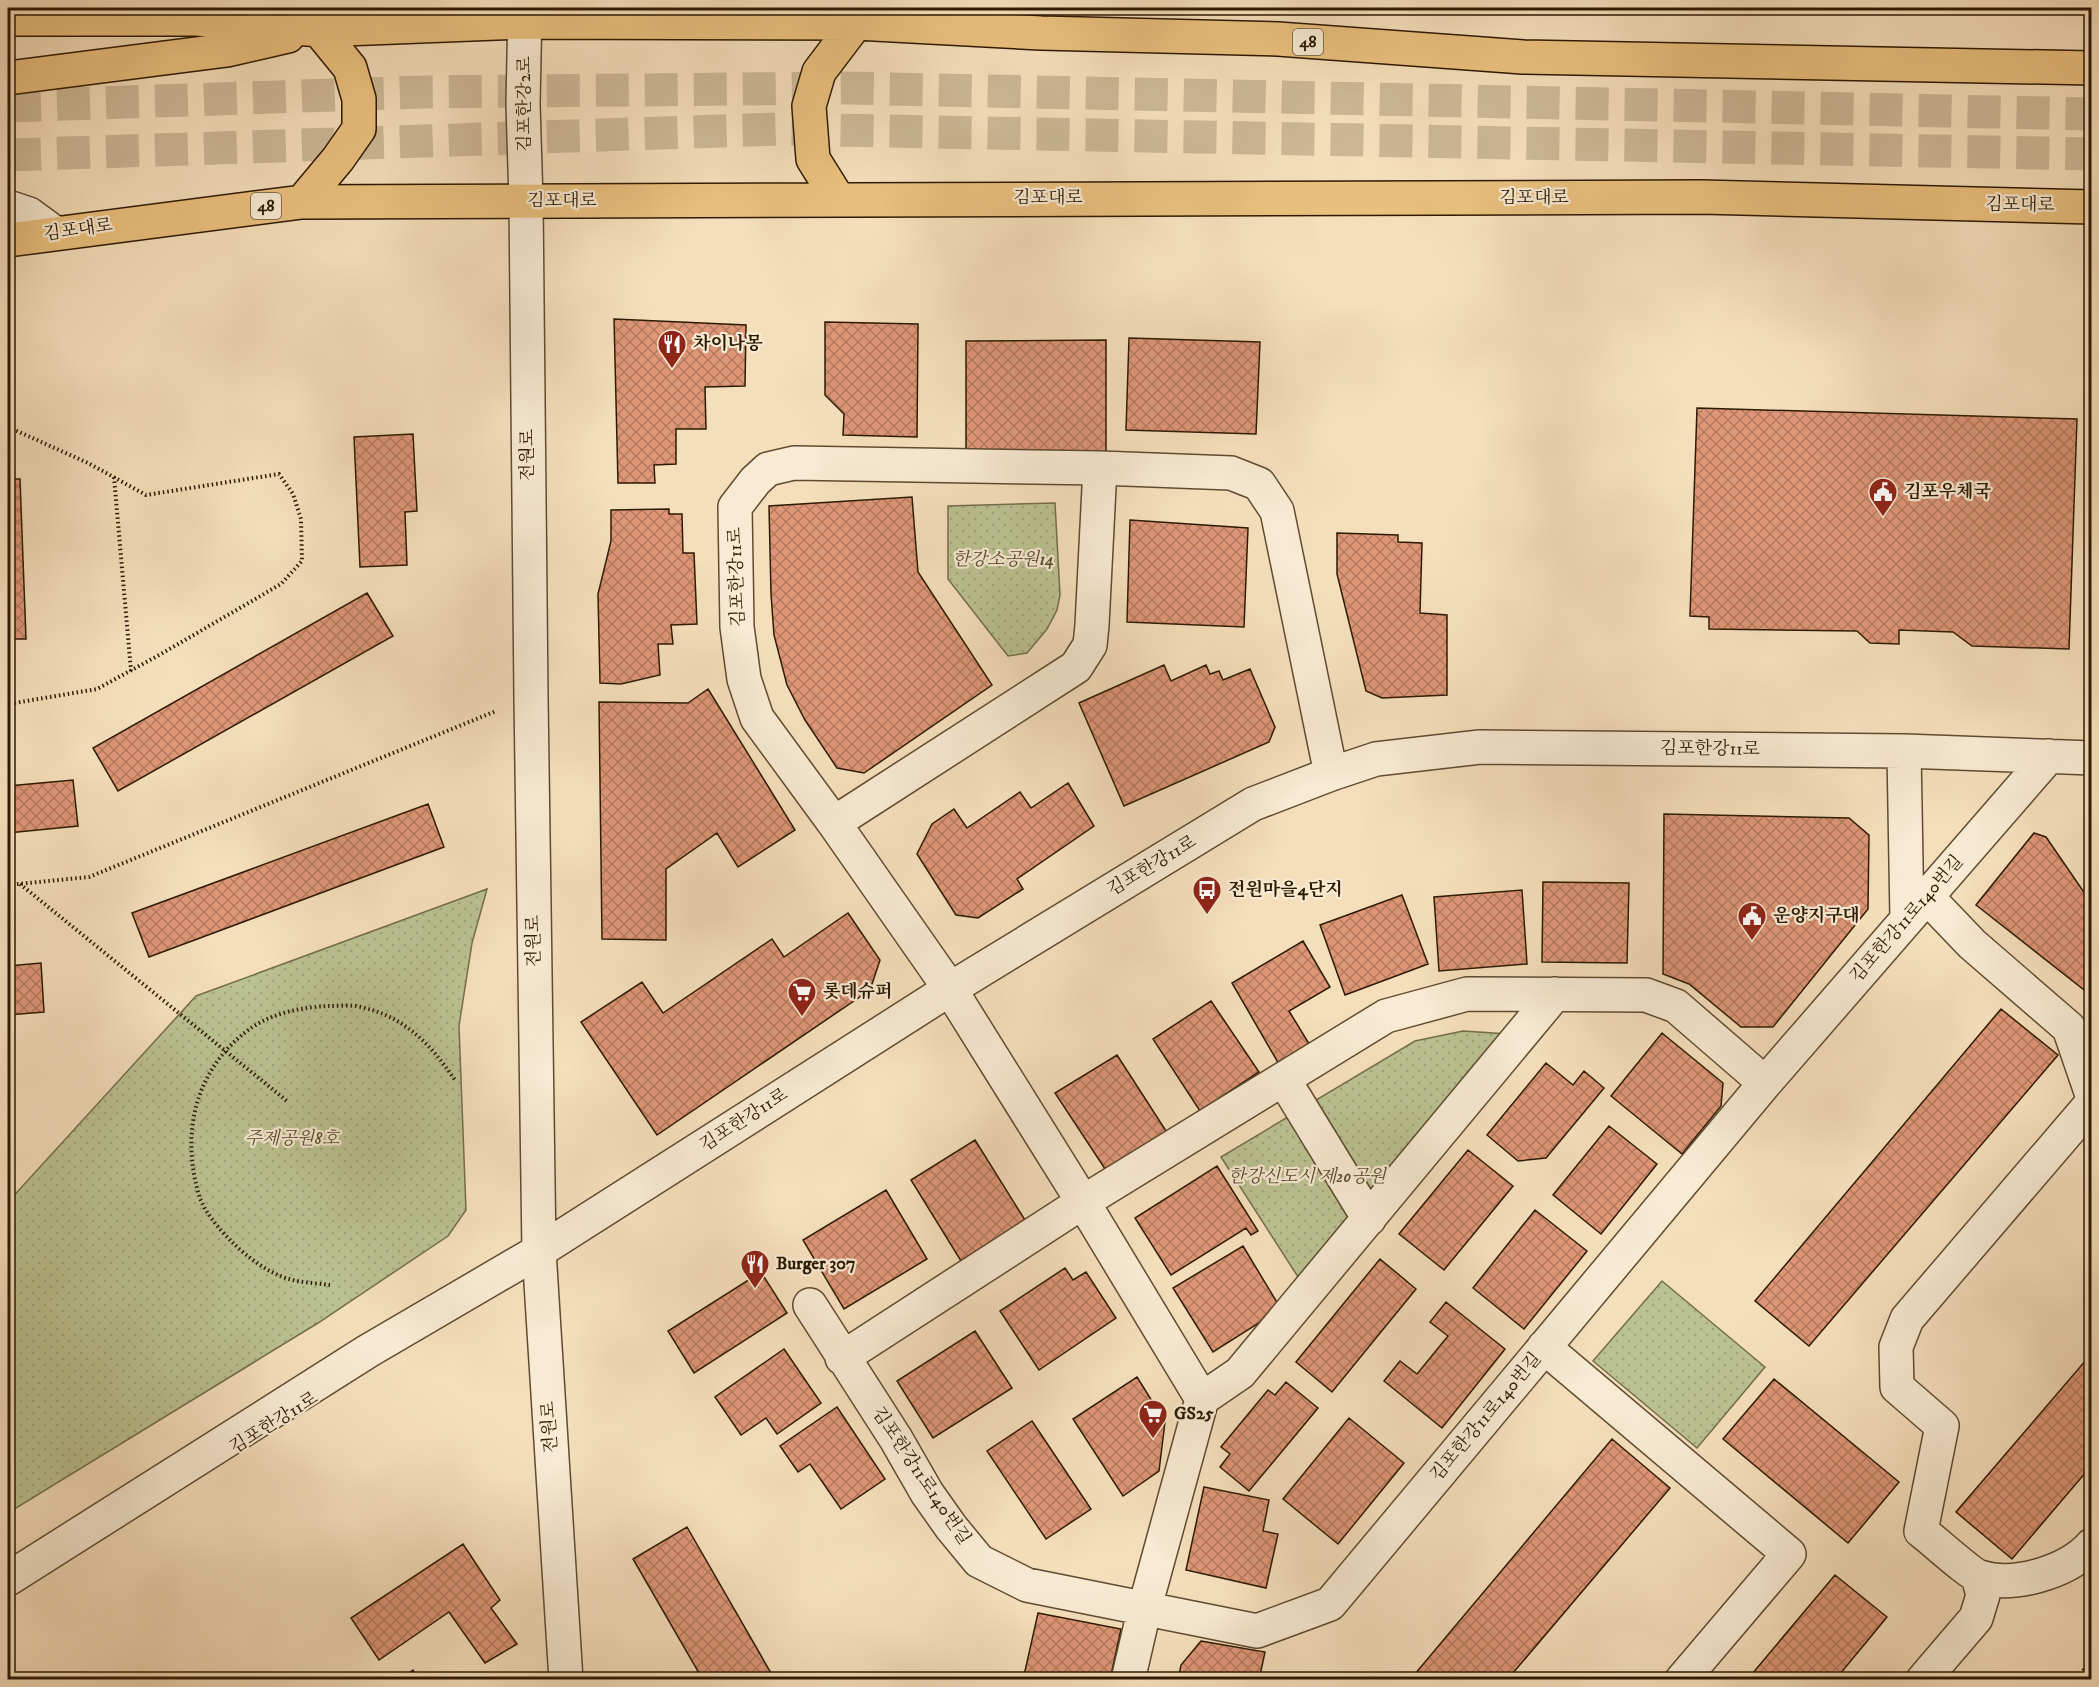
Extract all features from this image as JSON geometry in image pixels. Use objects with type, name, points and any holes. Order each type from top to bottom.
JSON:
[{"type":"main road","name":"48","points":[[319,30],[525,15],[856,22],[1041,33],[1278,39],[1523,57],[2091,68]]},
{"type":"main road","points":[[8,19],[197,19],[319,30],[350,68],[359,99],[359,129],[338,159],[302,202]]},
{"type":"main road","points":[[838,199],[813,159],[809,106],[819,72],[856,22]]},
{"type":"main road","points":[[8,78],[227,50],[319,30]]},
{"type":"main road","name":"김포대로","points":[[8,240],[302,202],[1702,197],[2091,207]]},
{"type":"street","name":"김포한강2로","points":[[525,15],[523,104],[526,201]]},
{"type":"street","name":"전원로","points":[[526,201],[539,1251],[566,1680]]},
{"type":"street","points":[[8,207],[29,214],[55,233]]},
{"type":"street","name":"김포한강11로","points":[[950,989],[834,822],[757,718],[744,679],[737,627],[735,507],[754,481],[768,470],[794,463],[1100,468],[1231,473],[1260,484],[1277,511],[1330,774]]},
{"type":"street","points":[[834,822],[1076,668],[1090,645],[1100,468]]},
{"type":"street","name":"김포한강11로","points":[[8,1579],[368,1351],[539,1251],[950,989],[1253,804],[1376,759],[1480,747],[1904,751],[2091,758]]},
{"type":"street","points":[[1904,751],[1917,908],[1972,944],[2068,1028],[2091,1095]]},
{"type":"street","name":"김포한강11로140번길","points":[[810,1305],[896,1439],[927,1493],[979,1561],[1027,1585],[1257,1631],[1330,1604],[1765,1083],[2049,756]]},
{"type":"street","points":[[950,989],[1202,1399]]},
{"type":"street","points":[[842,1358],[1083,1202],[1386,1016],[1467,994],[1646,995],[1676,1006],[1765,1083]]},
{"type":"street","points":[[1128,1680],[1145,1607],[1202,1399],[1240,1373],[1555,994]]},
{"type":"street","points":[[1284,1080],[1369,1219]]},
{"type":"street","points":[[2091,1103],[1907,1319],[1896,1347],[1897,1387],[1942,1426],[1921,1531],[1978,1577],[2012,1580],[2053,1572],[2082,1556],[2091,1545]]},
{"type":"street","name":"김포한강11로","points":[[8,1592],[448,1315],[539,1251]]},
{"type":"street","points":[[1544,1347],[1789,1554],[1682,1680]]},
{"type":"street","points":[[1923,1680],[1976,1618],[1983,1595],[1978,1577]]},
{"type":"path","points":[[8,427],[88,463],[146,495],[279,474],[293,494],[301,519],[302,561],[281,584],[97,689],[8,704]]},
{"type":"path","points":[[114,477],[131,671]]},
{"type":"path","points":[[8,885],[89,877],[531,698]]},
{"type":"path","points":[[19,884],[287,1101]]},
{"type":"path","points":[[330,1285],[289,1279],[247,1257],[219,1229],[199,1197],[191,1152],[195,1106],[208,1076],[226,1051],[251,1027],[285,1012],[316,1007],[355,1006],[388,1017],[419,1035],[437,1054],[455,1080]]},
{"type":"path","points":[[2073,1680],[2091,1662]]},
{"type":"green space","name":"한강소공원14","points":[[1055,503],[1060,595],[1057,610],[1047,629],[1027,653],[1008,656],[948,579],[948,506]]},
{"type":"green space","name":"주제공원8호","points":[[487,889],[472,943],[459,1026],[466,1210],[448,1236],[318,1323],[8,1513],[8,1202],[196,996]]},
{"type":"green space","name":"한강신도시 제20공원","points":[[1463,1031],[1507,1034],[1300,1280],[1221,1157],[1415,1041]]},
{"type":"green space","points":[[1662,1281],[1765,1367],[1697,1448],[1593,1361]]},
{"type":"building","points":[[614,319],[746,325],[745,386],[705,387],[706,429],[676,429],[676,464],[654,465],[655,483],[618,483]]},
{"type":"building","points":[[825,322],[918,324],[917,437],[843,435],[844,414],[825,395]]},
{"type":"building","points":[[1129,338],[1260,342],[1256,434],[1126,430]]},
{"type":"building","points":[[1106,340],[1106,455],[966,455],[966,341]]},
{"type":"building","name":"김포우체국","points":[[1697,408],[2077,419],[2069,649],[1972,646],[1953,632],[1899,630],[1899,644],[1870,643],[1857,631],[1709,629],[1709,617],[1690,616]]},
{"type":"building","points":[[413,434],[417,511],[405,512],[407,565],[360,567],[354,437]]},
{"type":"building","points":[[8,479],[20,479],[26,639],[8,639]]},
{"type":"building","points":[[912,497],[918,572],[992,685],[864,773],[837,768],[805,720],[787,685],[774,635],[769,506]]},
{"type":"building","points":[[669,509],[669,514],[682,514],[683,553],[694,553],[697,624],[671,625],[673,644],[658,644],[660,675],[621,684],[600,683],[598,594],[611,541],[611,510]]},
{"type":"building","points":[[1130,520],[1248,528],[1244,627],[1127,622]]},
{"type":"building","points":[[1337,533],[1398,535],[1398,542],[1422,543],[1420,613],[1447,615],[1447,695],[1382,698],[1366,691],[1337,574]]},
{"type":"building","points":[[367,593],[393,636],[118,791],[93,748]]},
{"type":"building","points":[[1164,665],[1171,681],[1206,665],[1210,674],[1219,671],[1223,680],[1250,669],[1275,727],[1269,742],[1124,806],[1079,703]]},
{"type":"building","points":[[708,689],[795,830],[738,867],[717,833],[666,869],[666,940],[602,939],[599,702],[688,703]]},
{"type":"building","points":[[73,780],[78,826],[8,833],[8,786]]},
{"type":"building","points":[[1068,783],[1094,826],[1017,879],[1023,889],[978,918],[956,915],[917,854],[932,824],[954,809],[967,828],[1020,792],[1031,808]]},
{"type":"building","points":[[428,804],[444,847],[149,957],[132,913]]},
{"type":"building","name":"운양지구대","points":[[1664,814],[1849,818],[1869,835],[1868,909],[1773,1027],[1741,1027],[1689,984],[1663,974]]},
{"type":"building","points":[[2034,833],[2046,837],[2092,904],[2092,989],[2088,993],[1976,905]]},
{"type":"building","points":[[1543,882],[1629,883],[1627,963],[1542,962]]},
{"type":"building","points":[[1522,890],[1527,964],[1439,971],[1434,897]]},
{"type":"building","points":[[1402,895],[1428,964],[1345,995],[1320,925]]},
{"type":"building","points":[[848,913],[880,960],[870,990],[657,1135],[581,1022],[642,982],[663,1013],[772,939],[784,957]]},
{"type":"building","points":[[1303,941],[1330,987],[1289,1011],[1311,1047],[1280,1066],[1232,983]]},
{"type":"building","points":[[41,963],[44,1012],[8,1015],[8,966]]},
{"type":"building","points":[[1211,1001],[1259,1072],[1200,1111],[1153,1039]]},
{"type":"building","points":[[2001,1009],[2058,1055],[1809,1346],[1755,1301]]},
{"type":"building","points":[[1662,1033],[1723,1083],[1721,1106],[1682,1154],[1611,1096]]},
{"type":"building","points":[[1117,1055],[1168,1134],[1107,1172],[1055,1093]]},
{"type":"building","points":[[1546,1063],[1573,1085],[1584,1071],[1604,1088],[1546,1158],[1518,1161],[1487,1135]]},
{"type":"building","points":[[1609,1126],[1657,1164],[1601,1234],[1553,1195]]},
{"type":"building","points":[[975,1140],[1025,1220],[961,1261],[911,1180]]},
{"type":"building","points":[[1468,1150],[1513,1186],[1444,1270],[1399,1234]]},
{"type":"building","points":[[1217,1166],[1258,1231],[1251,1235],[1246,1228],[1171,1275],[1135,1218]]},
{"type":"building","points":[[886,1190],[927,1259],[844,1309],[803,1240]]},
{"type":"building","points":[[1535,1210],[1587,1251],[1524,1329],[1473,1288]]},
{"type":"building","points":[[1243,1246],[1281,1309],[1213,1352],[1173,1288]]},
{"type":"building","points":[[1380,1259],[1416,1289],[1332,1392],[1296,1362]]},
{"type":"building","points":[[1065,1268],[1073,1280],[1086,1272],[1116,1318],[1039,1370],[1000,1311]]},
{"type":"building","points":[[761,1272],[787,1313],[694,1373],[668,1331]]},
{"type":"building","points":[[1446,1302],[1505,1349],[1442,1428],[1384,1381],[1400,1361],[1417,1374],[1448,1336],[1430,1322]]},
{"type":"building","points":[[975,1331],[1012,1388],[933,1438],[897,1381]]},
{"type":"building","points":[[784,1349],[821,1403],[777,1434],[766,1418],[741,1435],[715,1397]]},
{"type":"building","points":[[2092,1353],[2092,1465],[2012,1559],[1956,1512]]},
{"type":"building","points":[[1137,1377],[1165,1422],[1159,1471],[1123,1496],[1073,1419]]},
{"type":"building","points":[[1774,1379],[1899,1482],[1848,1543],[1723,1439]]},
{"type":"building","points":[[1286,1382],[1318,1408],[1249,1491],[1220,1467],[1230,1454],[1221,1447],[1268,1390],[1275,1395]]},
{"type":"building","points":[[837,1407],[885,1479],[841,1509],[810,1464],[798,1472],[780,1446]]},
{"type":"building","points":[[1349,1418],[1404,1463],[1338,1544],[1283,1499]]},
{"type":"building","points":[[1032,1421],[1091,1509],[1046,1539],[987,1451]]},
{"type":"building","points":[[1612,1439],[1670,1488],[1507,1680],[1422,1680],[1415,1674]]},
{"type":"building","points":[[1204,1487],[1269,1500],[1263,1531],[1278,1534],[1266,1588],[1186,1570]]},
{"type":"building","points":[[687,1527],[775,1680],[703,1680],[633,1559]]},
{"type":"building","points":[[463,1544],[500,1600],[491,1608],[517,1644],[485,1663],[449,1612],[379,1660],[351,1618]]},
{"type":"building","points":[[1835,1575],[1887,1617],[1835,1680],[1747,1680]]},
{"type":"building","points":[[1038,1613],[1121,1629],[1110,1680],[1023,1680]]},
{"type":"building","points":[[1201,1641],[1265,1652],[1259,1680],[1178,1680],[1181,1665]]},
{"type":"building","points":[[413,1670],[418,1680],[399,1680]]},
{"type":"tunnel","points":[[8,106],[423,92],[844,88],[2092,114]]},
{"type":"tunnel","points":[[8,155],[780,129],[2092,154]]},
{"type":"place","name":"차이나몽","points":[[672,370]]},
{"type":"place","name":"김포우체국","points":[[1883,518]]},
{"type":"place","name":"전원마을4단지","points":[[1207,916]]},
{"type":"place","name":"운양지구대","points":[[1752,942]]},
{"type":"place","name":"롯데슈퍼","points":[[802,1018]]},
{"type":"place","name":"Burger 307","points":[[755,1290]]},
{"type":"place","name":"GS25","points":[[1153,1440]]}]
